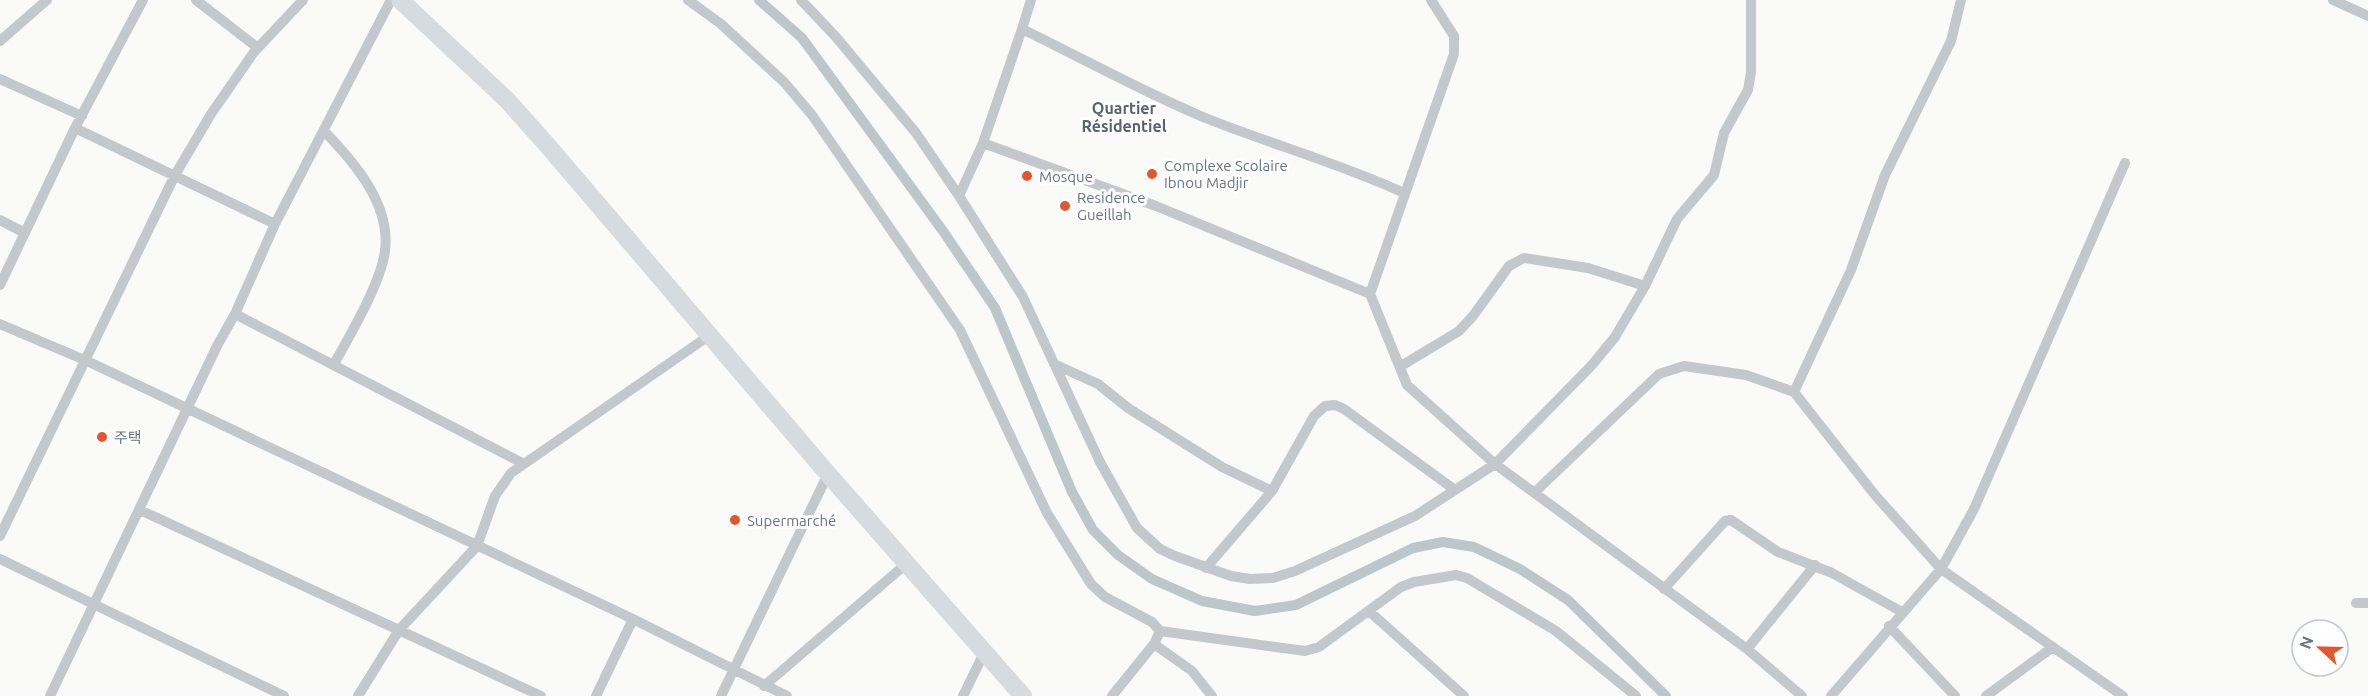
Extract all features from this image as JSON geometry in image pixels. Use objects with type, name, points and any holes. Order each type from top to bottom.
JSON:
[{"type":"highway","points":[[399,0],[507,100],[828,474],[1023,696]]},
{"type":"street","points":[[0,40],[47,0]]},
{"type":"street","points":[[0,285],[75,128],[142,0]]},
{"type":"street","points":[[196,0],[258,48]]},
{"type":"street","points":[[0,536],[87,361],[175,175],[211,114],[258,48],[303,0]]},
{"type":"street","points":[[50,696],[235,314],[276,224],[391,0]]},
{"type":"street","points":[[688,0],[721,24],[784,82],[812,115],[960,330],[1047,513],[1091,584],[1105,597],[1152,622],[1160,631],[1312,651],[1408,584],[1456,575],[1467,578],[1556,631],[1636,696]]},
{"type":"street","points":[[801,0],[836,37],[916,133],[1023,297],[1131,521],[1160,549],[1206,568],[1250,579],[1273,578],[1294,572],[1415,516],[1495,464],[1592,365],[1615,337],[1645,286],[1671,229],[1714,175],[1724,133],[1748,90],[1751,72],[1751,0]]},
{"type":"street","points":[[959,196],[983,143],[1031,0]]},
{"type":"street","points":[[1431,0],[1454,36],[1454,54],[1370,294],[1407,385],[1495,464],[1747,649],[1802,696]]},
{"type":"street","points":[[1794,392],[1851,270],[1885,175],[1951,41],[1961,0]]},
{"type":"street","points":[[2333,0],[2368,16]]},
{"type":"street","points":[[1022,29],[1154,95],[1205,117],[1368,177],[1404,193]]},
{"type":"street","points":[[0,79],[82,116]]},
{"type":"street","points":[[75,128],[276,224]]},
{"type":"street","points":[[325,132],[357,167],[377,202],[386,240],[385,254],[376,280],[334,364]]},
{"type":"street","points":[[983,143],[1156,206],[1370,294]]},
{"type":"street","points":[[1831,696],[1941,568],[1974,509],[2125,163]]},
{"type":"street","points":[[0,220],[25,233]]},
{"type":"street","points":[[1401,366],[1459,331],[1473,316],[1509,266],[1524,258],[1588,268],[1645,286]]},
{"type":"street","points":[[235,314],[524,464]]},
{"type":"street","points":[[0,324],[87,361],[633,619],[787,696]]},
{"type":"street","points":[[358,696],[399,630],[477,546],[501,484],[524,464],[710,335]]},
{"type":"street","points":[[1054,364],[1098,384],[1128,408],[1222,467],[1272,490]]},
{"type":"street","points":[[1535,492],[1647,383],[1668,369],[1684,366],[1746,375],[1794,392],[1875,495],[1941,568],[2123,696]]},
{"type":"street","points":[[1206,568],[1272,490],[1314,416],[1325,406],[1335,405],[1455,490]]},
{"type":"street","points":[[721,696],[828,474]]},
{"type":"street","points":[[140,510],[541,696]]},
{"type":"street","points":[[1664,589],[1725,521],[1731,520],[1778,552],[1815,565],[1902,612]]},
{"type":"street","points":[[0,559],[284,696]]},
{"type":"street","points":[[764,686],[906,564]]},
{"type":"street","points":[[1747,649],[1815,565]]},
{"type":"street","points":[[2356,603],[2368,603]]},
{"type":"street","points":[[1370,612],[1464,696]]},
{"type":"street","points":[[596,696],[633,619]]},
{"type":"street","points":[[1889,626],[1955,696]]},
{"type":"street","points":[[1112,696],[1154,644],[1160,631]]},
{"type":"street","points":[[1154,644],[1192,670],[1212,696]]},
{"type":"street","points":[[1986,696],[2053,647]]},
{"type":"street","points":[[963,696],[984,653]]},
{"type":"waterway","points":[[759,0],[802,38],[943,231],[995,308],[1072,492],[1093,530],[1118,555],[1152,579],[1202,601],[1255,611],[1296,605],[1413,548],[1443,542],[1474,547],[1520,569],[1568,600],[1666,696]]},
{"type":"place","name":"Complexe Scolaire Ibnou Madjir","points":[[1152,174]]},
{"type":"place","name":"Mosque","points":[[1027,176]]},
{"type":"place","name":"Residence Gueillah","points":[[1065,206]]},
{"type":"place","name":"주택","points":[[102,437]]},
{"type":"place","name":"Supermarché","points":[[735,520]]},
{"type":"district","name":"Quartier Résidentiel","points":[[1124,117]]}]
